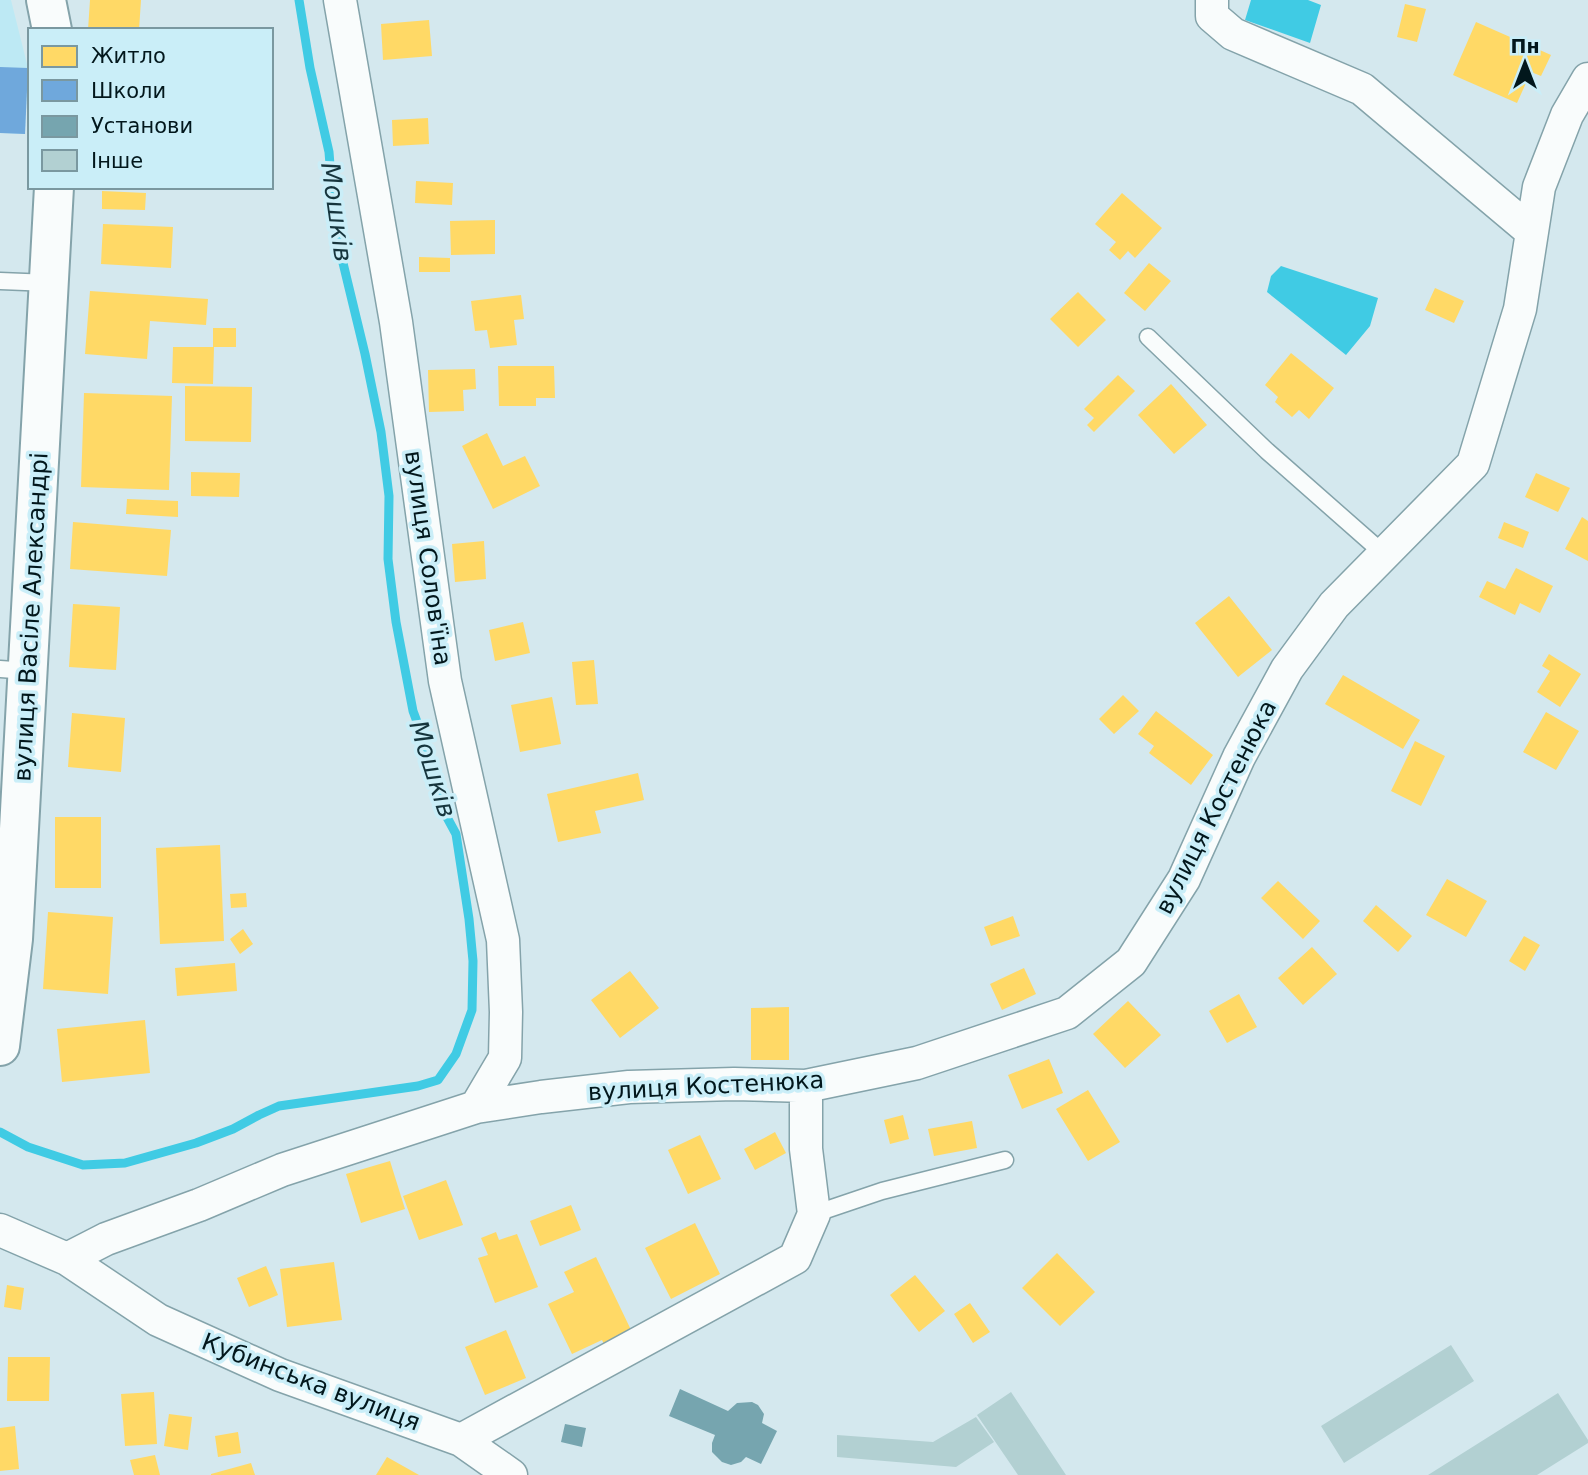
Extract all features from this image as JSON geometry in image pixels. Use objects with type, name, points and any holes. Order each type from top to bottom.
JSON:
[{"type":"main road","name":"вулиця Васіле Александрі","points":[[0,1046],[13,939],[14,670],[50,283],[54,189]]},
{"type":"street","name":"вулиця Солов'їна","points":[[340,0],[396,322],[445,681],[503,940],[505,1058],[476,1107]]},
{"type":"street","points":[[1212,0],[1212,16],[1233,34],[1362,89],[1532,232]]},
{"type":"street","name":"вулиця Костенюка","points":[[67,1259],[106,1239],[199,1205],[282,1170],[476,1107],[629,1087],[734,1084],[806,1086],[917,1063],[1067,1013],[1131,962],[1184,879],[1239,757],[1287,669],[1334,605],[1473,464],[1520,309],[1539,187],[1567,115],[1588,79]]},
{"type":"street","points":[[461,1440],[795,1258],[814,1214],[806,1150],[806,1086]]},
{"type":"street","name":"Кубинська вулиця","points":[[0,1230],[67,1259],[158,1320],[280,1375],[461,1440],[511,1475]]},
{"type":"lane","points":[[0,281],[50,283]]},
{"type":"lane","points":[[1148,337],[1267,451],[1384,554]]},
{"type":"lane","points":[[814,1214],[882,1191],[1005,1160]]},
{"type":"shaded area","points":[[0,0],[11,0],[28,68],[25,134],[0,133]]},
{"type":"water","points":[[1251,0],[1308,0],[1321,5],[1310,43],[1245,20]]},
{"type":"water","points":[[1281,266],[1378,298],[1370,326],[1346,355],[1267,292],[1271,276]]},
{"type":"building: Житло","points":[[90,0],[141,0],[139,28],[88,28]]},
{"type":"building: Житло","points":[[1405,4],[1426,9],[1417,42],[1397,37]]},
{"type":"building: Житло","points":[[429,20],[432,56],[383,60],[381,24]]},
{"type":"building: Житло","points":[[1476,22],[1551,55],[1541,76],[1531,72],[1517,103],[1453,75]]},
{"type":"building: Житло","points":[[428,118],[429,144],[393,146],[392,120]]},
{"type":"building: Житло","points":[[416,181],[453,183],[452,205],[415,203]]},
{"type":"building: Житло","points":[[102,191],[146,193],[145,210],[102,209]]},
{"type":"building: Житло","points":[[1122,193],[1162,228],[1135,258],[1128,251],[1120,260],[1109,250],[1116,242],[1095,224]]},
{"type":"building: Житло","points":[[495,220],[495,254],[451,255],[450,221]]},
{"type":"building: Житло","points":[[103,224],[173,227],[171,268],[101,264]]},
{"type":"building: Житло","points":[[419,257],[450,258],[450,272],[419,272]]},
{"type":"building: Житло","points":[[1149,263],[1171,281],[1145,311],[1124,293]]},
{"type":"building: Житло","points":[[1435,288],[1464,301],[1454,323],[1425,310]]},
{"type":"building: Житло","points":[[90,291],[208,299],[206,325],[150,321],[147,359],[85,354]]},
{"type":"building: Житло","points":[[1078,292],[1106,320],[1078,347],[1050,319]]},
{"type":"building: Житло","points":[[521,295],[524,319],[514,320],[517,345],[490,348],[487,330],[475,331],[471,301]]},
{"type":"building: Житло","points":[[213,328],[236,328],[236,347],[213,347]]},
{"type":"building: Житло","points":[[173,347],[214,347],[213,384],[172,383]]},
{"type":"building: Житло","points":[[1291,353],[1334,388],[1309,419],[1299,410],[1292,417],[1275,402],[1278,397],[1265,385]]},
{"type":"building: Житло","points":[[498,366],[554,366],[555,398],[536,398],[536,406],[499,406]]},
{"type":"building: Житло","points":[[475,369],[476,389],[463,390],[464,411],[429,412],[428,370]]},
{"type":"building: Житло","points":[[1118,375],[1135,391],[1094,432],[1087,425],[1094,418],[1084,409]]},
{"type":"building: Житло","points":[[1171,384],[1207,425],[1174,454],[1138,415]]},
{"type":"building: Житло","points":[[185,386],[252,387],[251,442],[185,441]]},
{"type":"building: Житло","points":[[84,393],[172,396],[169,490],[81,487]]},
{"type":"building: Житло","points":[[487,433],[503,466],[525,456],[540,486],[493,509],[462,446]]},
{"type":"building: Житло","points":[[191,472],[240,473],[239,497],[191,496]]},
{"type":"building: Житло","points":[[1536,473],[1570,488],[1558,512],[1525,497]]},
{"type":"building: Житло","points":[[127,499],[178,501],[178,517],[126,514]]},
{"type":"building: Житло","points":[[1582,517],[1588,521],[1588,561],[1565,549]]},
{"type":"building: Житло","points":[[73,522],[171,530],[167,576],[70,569]]},
{"type":"building: Житло","points":[[1504,522],[1529,532],[1523,548],[1498,538]]},
{"type":"building: Житло","points":[[484,541],[486,579],[455,582],[452,544]]},
{"type":"building: Житло","points":[[1516,568],[1553,586],[1540,613],[1520,603],[1515,615],[1479,597],[1487,581],[1505,589]]},
{"type":"building: Житло","points":[[1229,596],[1272,650],[1238,677],[1195,623]]},
{"type":"building: Житло","points":[[73,604],[120,607],[116,670],[69,667]]},
{"type":"building: Житло","points":[[523,622],[530,653],[495,661],[489,630]]},
{"type":"building: Житло","points":[[1549,654],[1581,674],[1560,707],[1537,692],[1550,671],[1542,666]]},
{"type":"building: Житло","points":[[594,660],[598,704],[576,705],[572,662]]},
{"type":"building: Житло","points":[[1343,675],[1420,720],[1403,749],[1325,704]]},
{"type":"building: Житло","points":[[1123,695],[1139,711],[1114,734],[1099,719]]},
{"type":"building: Житло","points":[[552,697],[561,744],[520,752],[511,705]]},
{"type":"building: Житло","points":[[1156,711],[1213,755],[1191,785],[1149,753],[1154,746],[1138,734]]},
{"type":"building: Житло","points":[[1546,712],[1579,731],[1556,770],[1523,752]]},
{"type":"building: Житло","points":[[72,713],[125,718],[121,772],[68,767]]},
{"type":"building: Житло","points":[[1415,741],[1445,756],[1421,806],[1391,791]]},
{"type":"building: Житло","points":[[638,773],[644,800],[595,811],[601,833],[558,842],[547,794]]},
{"type":"building: Житло","points":[[55,817],[101,817],[101,888],[55,888]]},
{"type":"building: Житло","points":[[220,845],[224,941],[160,944],[156,848]]},
{"type":"building: Житло","points":[[1447,879],[1487,901],[1466,937],[1426,915]]},
{"type":"building: Житло","points":[[1278,881],[1320,921],[1303,939],[1261,898]]},
{"type":"building: Житло","points":[[246,893],[247,907],[231,908],[230,894]]},
{"type":"building: Житло","points":[[1376,905],[1412,936],[1398,952],[1363,921]]},
{"type":"building: Житло","points":[[48,912],[113,917],[108,994],[43,989]]},
{"type":"building: Житло","points":[[1013,916],[1020,936],[991,946],[984,927]]},
{"type":"building: Житло","points":[[243,929],[253,944],[240,954],[230,939]]},
{"type":"building: Житло","points":[[1524,936],[1540,945],[1525,971],[1509,961]]},
{"type":"building: Житло","points":[[1312,947],[1337,974],[1303,1005],[1278,978]]},
{"type":"building: Житло","points":[[235,963],[237,991],[177,996],[175,968]]},
{"type":"building: Житло","points":[[1024,968],[1036,994],[1002,1010],[990,984]]},
{"type":"building: Житло","points":[[630,971],[659,1008],[620,1038],[591,1000]]},
{"type":"building: Житло","points":[[1239,994],[1257,1027],[1227,1043],[1209,1011]]},
{"type":"building: Житло","points":[[1128,1001],[1161,1035],[1125,1068],[1093,1034]]},
{"type":"building: Житло","points":[[789,1007],[789,1060],[751,1060],[751,1008]]},
{"type":"building: Житло","points":[[145,1020],[150,1073],[62,1082],[57,1029]]},
{"type":"building: Житло","points":[[1049,1059],[1063,1093],[1022,1109],[1008,1075]]},
{"type":"building: Житло","points":[[1088,1090],[1120,1142],[1088,1161],[1056,1109]]},
{"type":"building: Житло","points":[[903,1115],[909,1139],[890,1144],[884,1120]]},
{"type":"building: Житло","points":[[972,1121],[977,1148],[934,1156],[928,1129]]},
{"type":"building: Житло","points":[[775,1132],[786,1153],[755,1170],[744,1149]]},
{"type":"building: Житло","points":[[700,1135],[721,1179],[688,1194],[668,1150]]},
{"type":"building: Житло","points":[[390,1161],[405,1209],[361,1223],[346,1174]]},
{"type":"building: Житло","points":[[446,1180],[463,1225],[419,1240],[403,1196]]},
{"type":"building: Житло","points":[[571,1205],[581,1230],[540,1246],[530,1221]]},
{"type":"building: Житло","points":[[695,1223],[720,1274],[671,1299],[645,1248]]},
{"type":"building: Житло","points":[[496,1232],[499,1240],[517,1234],[538,1287],[495,1303],[478,1258],[488,1255],[481,1238]]},
{"type":"building: Житло","points":[[1057,1253],[1095,1292],[1060,1326],[1022,1288]]},
{"type":"building: Житло","points":[[596,1257],[632,1332],[605,1346],[602,1340],[572,1354],[548,1304],[574,1292],[564,1272]]},
{"type":"building: Житло","points":[[334,1262],[342,1320],[287,1327],[280,1269]]},
{"type":"building: Житло","points":[[266,1266],[278,1295],[249,1307],[237,1278]]},
{"type":"building: Житло","points":[[915,1275],[945,1311],[919,1332],[890,1295]]},
{"type":"building: Житло","points":[[7,1285],[24,1288],[21,1310],[4,1307]]},
{"type":"building: Житло","points":[[970,1303],[990,1332],[973,1343],[954,1314]]},
{"type":"building: Житло","points":[[506,1330],[526,1378],[485,1395],[465,1347]]},
{"type":"building: Житло","points":[[8,1357],[50,1357],[49,1401],[7,1401]]},
{"type":"building: Житло","points":[[154,1392],[157,1444],[125,1446],[121,1394]]},
{"type":"building: Житло","points":[[169,1414],[192,1417],[188,1450],[164,1446]]},
{"type":"building: Житло","points":[[15,1426],[19,1469],[0,1471],[0,1428]]},
{"type":"building: Житло","points":[[238,1432],[241,1453],[218,1457],[215,1436]]},
{"type":"building: Житло","points":[[155,1455],[160,1475],[134,1475],[130,1460]]},
{"type":"building: Житло","points":[[387,1457],[419,1475],[376,1475]]},
{"type":"building: Житло","points":[[251,1463],[255,1475],[211,1475],[211,1474]]},
{"type":"building: Школи","points":[[0,67],[28,68],[25,134],[0,133]]},
{"type":"building: Установи","points":[[680,1389],[728,1411],[737,1403],[752,1402],[758,1405],[764,1414],[762,1423],[777,1431],[761,1464],[746,1457],[731,1465],[722,1462],[712,1452],[715,1435],[669,1416]]},
{"type":"building: Установи","points":[[565,1424],[586,1428],[582,1447],[561,1442]]},
{"type":"building: Інше","points":[[1451,1345],[1474,1381],[1344,1463],[1321,1426]]},
{"type":"building: Інше","points":[[1011,1392],[1066,1475],[1018,1475],[977,1415]]},
{"type":"building: Інше","points":[[1558,1393],[1588,1443],[1537,1475],[1428,1475]]},
{"type":"building: Інше","points":[[976,1417],[994,1442],[956,1467],[837,1457],[837,1435],[933,1442]]},
{"type":"waterway","name":"Мошків","points":[[0,1132],[28,1147],[83,1165],[125,1163],[196,1143],[233,1129],[279,1106],[418,1086],[438,1080],[456,1054],[472,1010],[473,961],[456,834],[443,810],[436,773],[413,711],[396,622],[388,559],[389,496],[381,432],[334,216],[329,152],[310,68],[299,0]]}]
